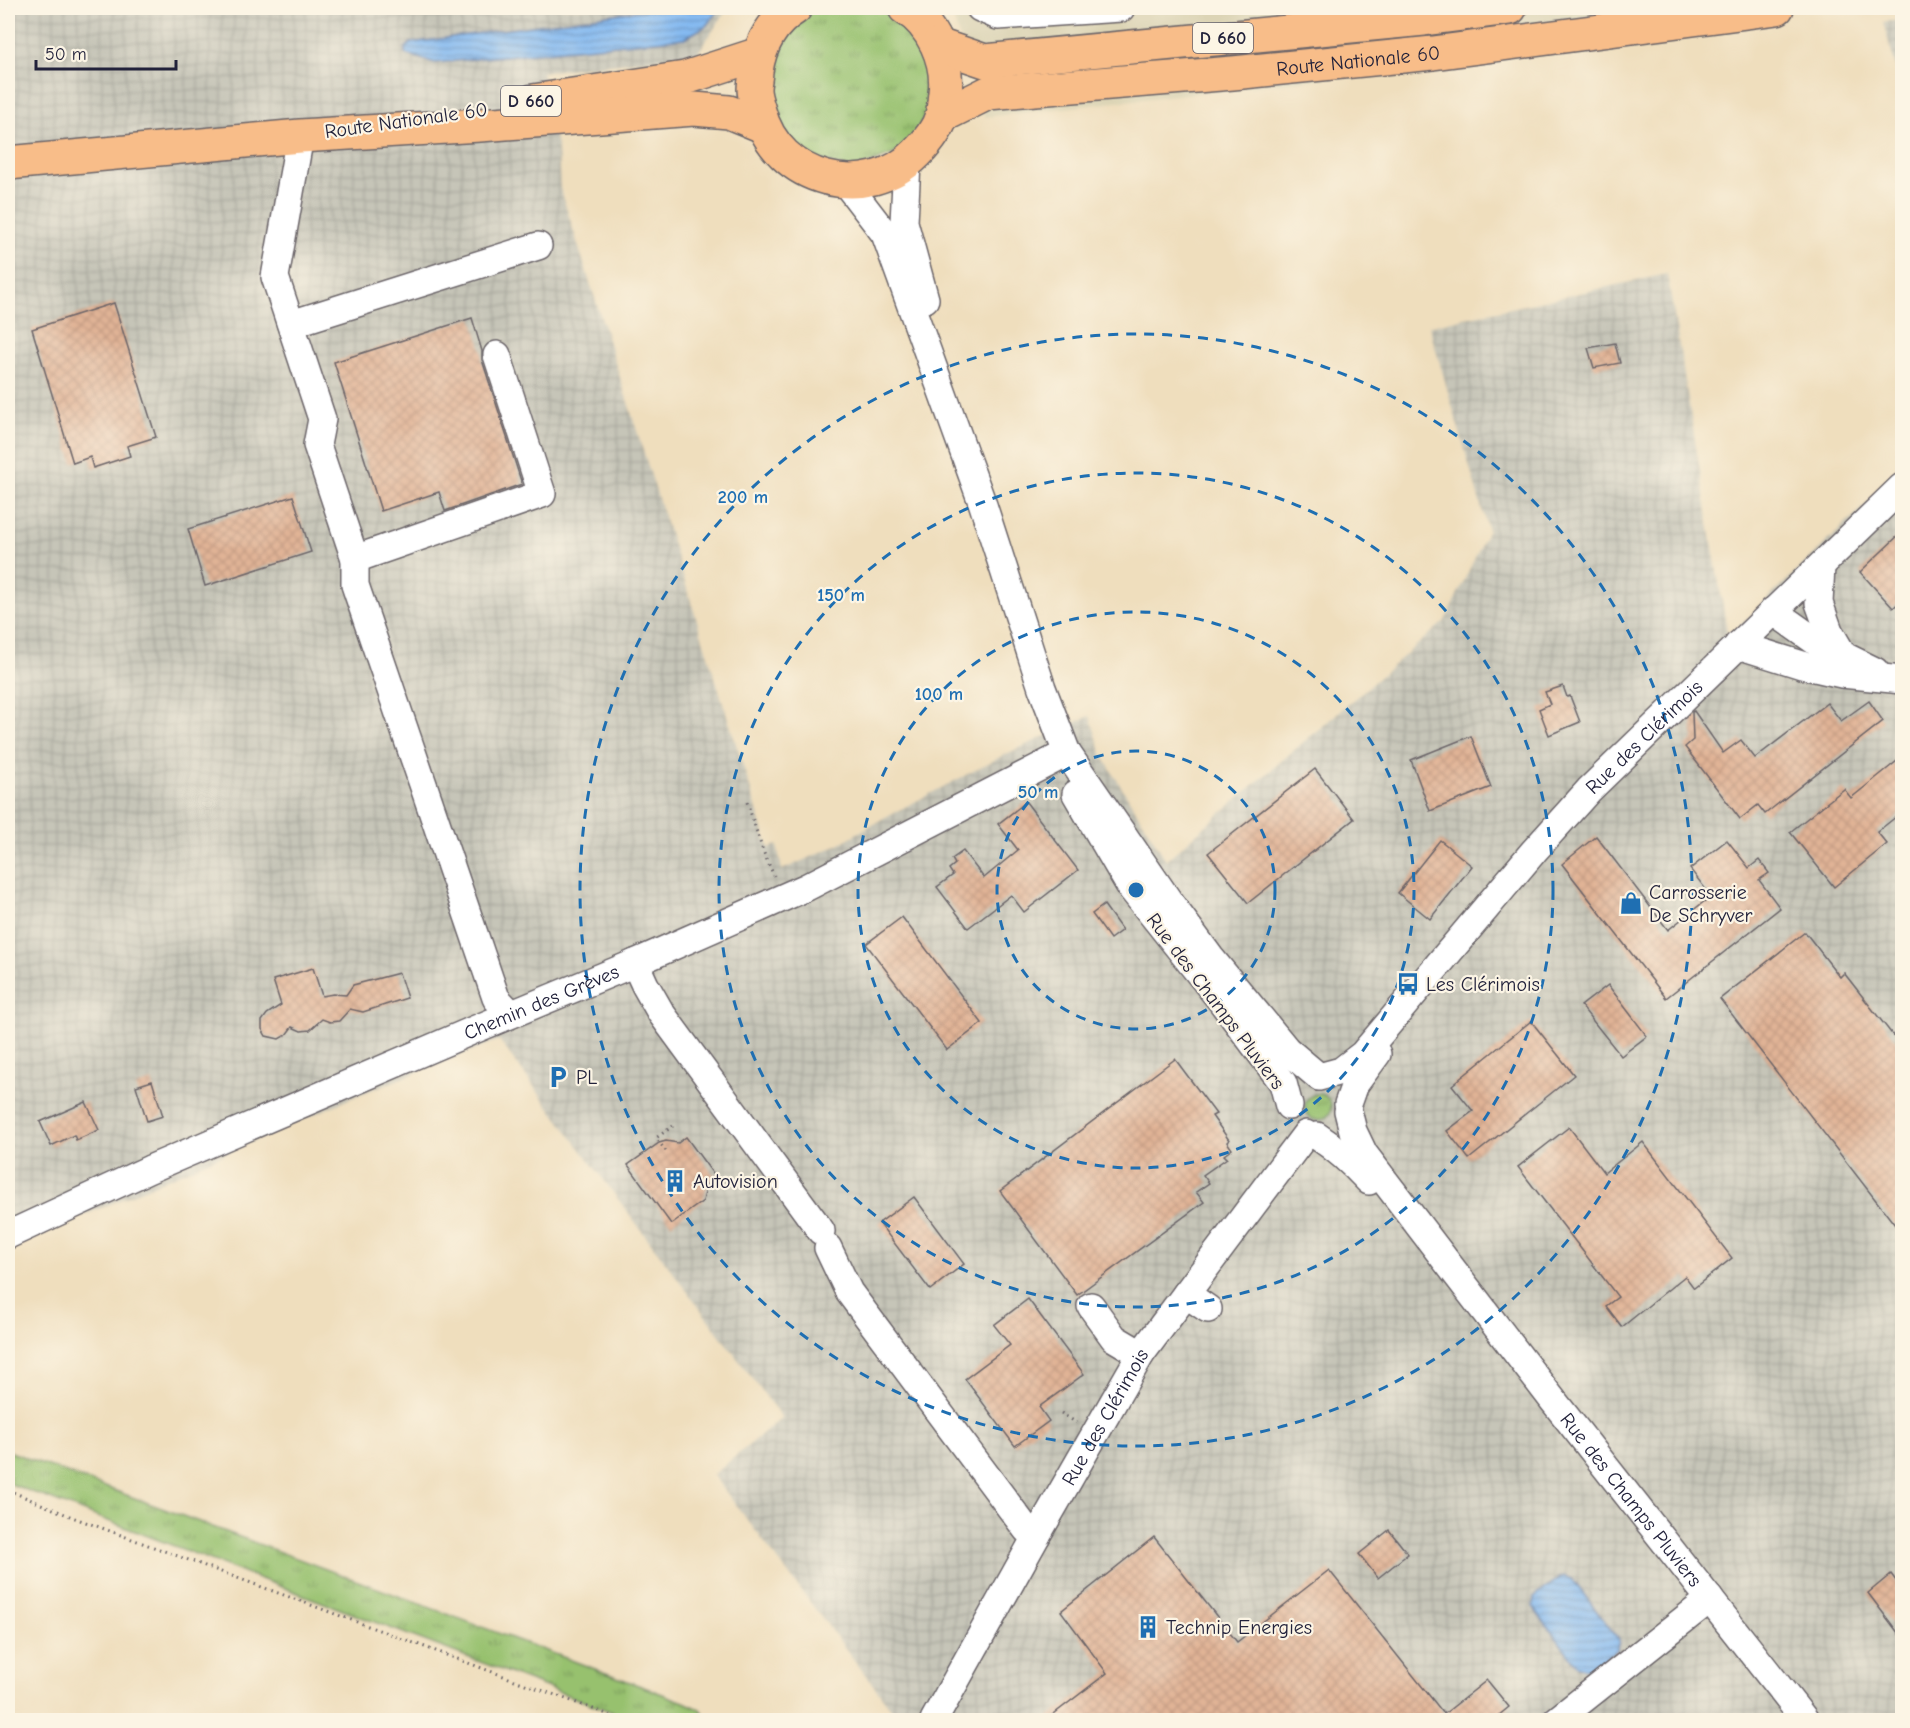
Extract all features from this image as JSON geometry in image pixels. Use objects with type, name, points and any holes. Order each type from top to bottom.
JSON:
[{"type":"main road","points":[[789,10],[769,32],[759,54],[754,90],[763,126],[783,154],[811,174],[845,182],[878,178],[907,163],[928,142],[942,116],[947,80],[938,45],[915,14],[905,8]]},
{"type":"main road","name":"Route Nationale 60","points":[[938,45],[985,61],[1424,19],[1510,8]]},
{"type":"main road","name":"Route Nationale 60","points":[[942,116],[988,93],[1233,73],[1433,53],[1777,8]]},
{"type":"main road","name":"Route Nationale 60","points":[[300,136],[685,78],[759,54]]},
{"type":"main road","name":"Route Nationale 60","points":[[8,163],[300,136],[694,109],[729,112],[763,126]]},
{"type":"street","points":[[980,8],[998,16],[1121,8]]},
{"type":"street","points":[[300,136],[275,277],[322,419],[318,445],[355,559],[355,585],[496,998],[511,1014]]},
{"type":"street","points":[[907,163],[904,222],[983,505]]},
{"type":"street","points":[[845,182],[885,234],[983,505],[1042,688],[1068,753]]},
{"type":"street","points":[[291,324],[538,246]]},
{"type":"street","points":[[355,559],[542,494],[497,355]]},
{"type":"street","name":"Rue des Clérimois","points":[[1319,1077],[1341,1071],[1363,1054],[1534,850],[1589,790],[1902,487]]},
{"type":"street","points":[[1821,566],[1819,603],[1829,631],[1843,655]]},
{"type":"street","points":[[1773,611],[1818,643],[1894,678]]},
{"type":"street","points":[[1738,645],[1842,674],[1894,678]]},
{"type":"street","name":"Chemin des Grèves","points":[[8,1235],[150,1169],[635,963],[807,887],[1068,753]]},
{"type":"street","name":"Rue des Champs Pluviers","points":[[1068,753],[1168,900],[1210,957],[1287,1050],[1319,1077]]},
{"type":"street","name":"Rue des Champs Pluviers","points":[[1068,753],[1068,780],[1131,888],[1283,1083],[1289,1106]]},
{"type":"street","name":"Rue des Clérimois","points":[[1348,1107],[1355,1084],[1476,918]]},
{"type":"street","points":[[635,963],[661,1013],[824,1239],[849,1292],[1027,1530],[1037,1534]]},
{"type":"street","points":[[1319,1077],[1328,1078],[1337,1083],[1347,1096],[1348,1107],[1346,1119],[1341,1127],[1334,1132],[1311,1135],[1293,1122],[1289,1106],[1294,1089],[1300,1083],[1309,1078],[1319,1077]]},
{"type":"street","name":"Rue des Champs Pluviers","points":[[1348,1107],[1353,1131],[1364,1154],[1805,1720]]},
{"type":"street","name":"Rue des Clérimois","points":[[934,1720],[1037,1534],[1141,1354],[1185,1293],[1311,1135]]},
{"type":"street","name":"Rue des Champs Pluviers","points":[[1311,1135],[1335,1148],[1353,1163],[1458,1277]]},
{"type":"street","points":[[1185,1293],[1208,1309]]},
{"type":"street","points":[[1090,1306],[1114,1338],[1141,1354]]},
{"type":"street","points":[[1557,1720],[1710,1599]]},
{"type":"path","points":[[747,802],[763,851],[784,897]]},
{"type":"path","points":[[666,1151],[656,1138],[673,1126]]},
{"type":"path","points":[[8,1490],[72,1517],[623,1720]]},
{"type":"shaded area","points":[[8,8],[728,8],[697,54],[542,72],[558,151],[560,188],[769,848],[777,845],[782,870],[835,846],[1004,755],[1090,716],[1103,757],[1166,860],[1445,621],[1488,530],[1429,326],[1667,274],[1728,637],[1902,470],[1902,1720],[900,1720],[713,1475],[782,1418],[499,1040],[356,1096],[8,1249]]},
{"type":"shaded area","points":[[941,8],[1629,8],[1634,43],[985,117],[952,14]]},
{"type":"shaded area","points":[[1902,20],[1902,88],[1883,22]]},
{"type":"green space","points":[[878,8],[891,13],[927,51],[932,104],[906,149],[853,170],[798,153],[768,105],[775,48],[792,25],[814,10]]},
{"type":"green space","points":[[1318,1094],[1327,1098],[1331,1107],[1327,1116],[1318,1120],[1309,1116],[1305,1107],[1309,1098]]},
{"type":"green space","points":[[8,1451],[684,1702],[700,1709],[708,1720],[633,1720],[8,1483]]},
{"type":"water","points":[[658,8],[720,8],[706,26],[685,38],[435,63],[405,54],[405,48],[411,43]]},
{"type":"water","points":[[1564,1576],[1572,1579],[1619,1640],[1617,1649],[1588,1670],[1577,1665],[1533,1606],[1534,1598]]},
{"type":"building","points":[[114,303],[156,437],[127,446],[130,456],[93,468],[90,457],[73,463],[32,329]]},
{"type":"building","points":[[472,318],[482,351],[482,360],[522,484],[445,511],[439,492],[381,511],[334,362]]},
{"type":"building","points":[[1615,343],[1620,363],[1594,368],[1588,348]]},
{"type":"building","points":[[293,496],[311,552],[205,586],[188,529]]},
{"type":"building","points":[[1902,532],[1902,600],[1893,608],[1860,572]]},
{"type":"building","points":[[1563,686],[1567,697],[1570,696],[1580,722],[1549,735],[1539,709],[1550,704],[1545,692]]},
{"type":"building","points":[[1869,701],[1883,721],[1765,814],[1758,805],[1740,819],[1685,747],[1693,740],[1692,712],[1694,711],[1723,753],[1741,740],[1755,758],[1827,703],[1841,721]]},
{"type":"building","points":[[1471,736],[1491,787],[1430,811],[1411,760]]},
{"type":"building","points":[[1902,757],[1902,812],[1877,832],[1887,844],[1834,887],[1790,832],[1844,789],[1851,798]]},
{"type":"building","points":[[1315,769],[1354,819],[1248,903],[1208,853]]},
{"type":"building","points":[[1026,802],[1078,870],[1024,912],[1011,895],[968,928],[937,887],[953,875],[949,869],[955,864],[952,859],[963,851],[984,878],[1018,850],[998,824]]},
{"type":"building","points":[[1596,836],[1668,930],[1711,896],[1690,869],[1727,840],[1749,868],[1759,860],[1769,873],[1759,880],[1780,908],[1666,998],[1562,864]]},
{"type":"building","points":[[1440,840],[1472,866],[1430,919],[1398,893]]},
{"type":"building","points":[[1104,905],[1122,930],[1110,939],[1092,914]]},
{"type":"building","points":[[902,917],[982,1023],[947,1050],[866,944]]},
{"type":"building","points":[[1805,932],[1840,977],[1844,973],[1902,1047],[1902,1234],[1720,999]]},
{"type":"building","points":[[313,968],[322,996],[346,995],[353,985],[399,973],[407,998],[363,1012],[350,1009],[339,1021],[330,1022],[322,1019],[310,1030],[301,1031],[292,1027],[286,1035],[279,1039],[266,1036],[262,1029],[262,1021],[267,1014],[281,1005],[273,980]]},
{"type":"building","points":[[1608,985],[1647,1036],[1621,1056],[1581,1006]]},
{"type":"building","points":[[1531,1021],[1574,1075],[1469,1159],[1447,1131],[1473,1111],[1452,1085]]},
{"type":"building","points":[[1175,1059],[1216,1114],[1212,1116],[1229,1140],[1227,1142],[1232,1149],[1224,1155],[1227,1158],[1203,1175],[1209,1183],[1196,1192],[1204,1202],[1077,1295],[1000,1191]]},
{"type":"building","points":[[152,1081],[163,1116],[147,1121],[136,1086]]},
{"type":"building","points":[[86,1102],[99,1130],[76,1140],[74,1135],[51,1146],[40,1122]]},
{"type":"building","points":[[1569,1127],[1604,1173],[1643,1142],[1732,1258],[1694,1288],[1685,1276],[1622,1327],[1606,1306],[1618,1297],[1518,1167]]},
{"type":"building","name":"Autovision","points":[[686,1137],[716,1178],[707,1184],[703,1201],[671,1224],[628,1165],[659,1143],[666,1141],[678,1143]]},
{"type":"building","points":[[914,1197],[964,1264],[930,1290],[879,1223]]},
{"type":"building","points":[[1028,1299],[1084,1374],[1039,1407],[1049,1421],[1015,1446],[965,1379],[1010,1345],[994,1325]]},
{"type":"building","points":[[1389,1530],[1408,1554],[1378,1578],[1359,1554]]},
{"type":"building","name":"Technip Energies","points":[[1154,1537],[1237,1642],[1329,1570],[1444,1714],[1487,1680],[1509,1707],[1493,1720],[1046,1720],[1107,1673],[1061,1611]]},
{"type":"building","points":[[1891,1574],[1902,1589],[1902,1638],[1868,1593]]},
{"type":"place","name":"Carrosserie De Schryver","points":[[1631,903]]},
{"type":"place","name":"Les Clérimois","points":[[1408,984]]},
{"type":"place","name":"PL","points":[[558,1077]]},
{"type":"place","name":"Autovision","points":[[675,1181]]},
{"type":"place","name":"Technip Energies","points":[[1148,1627]]}]
